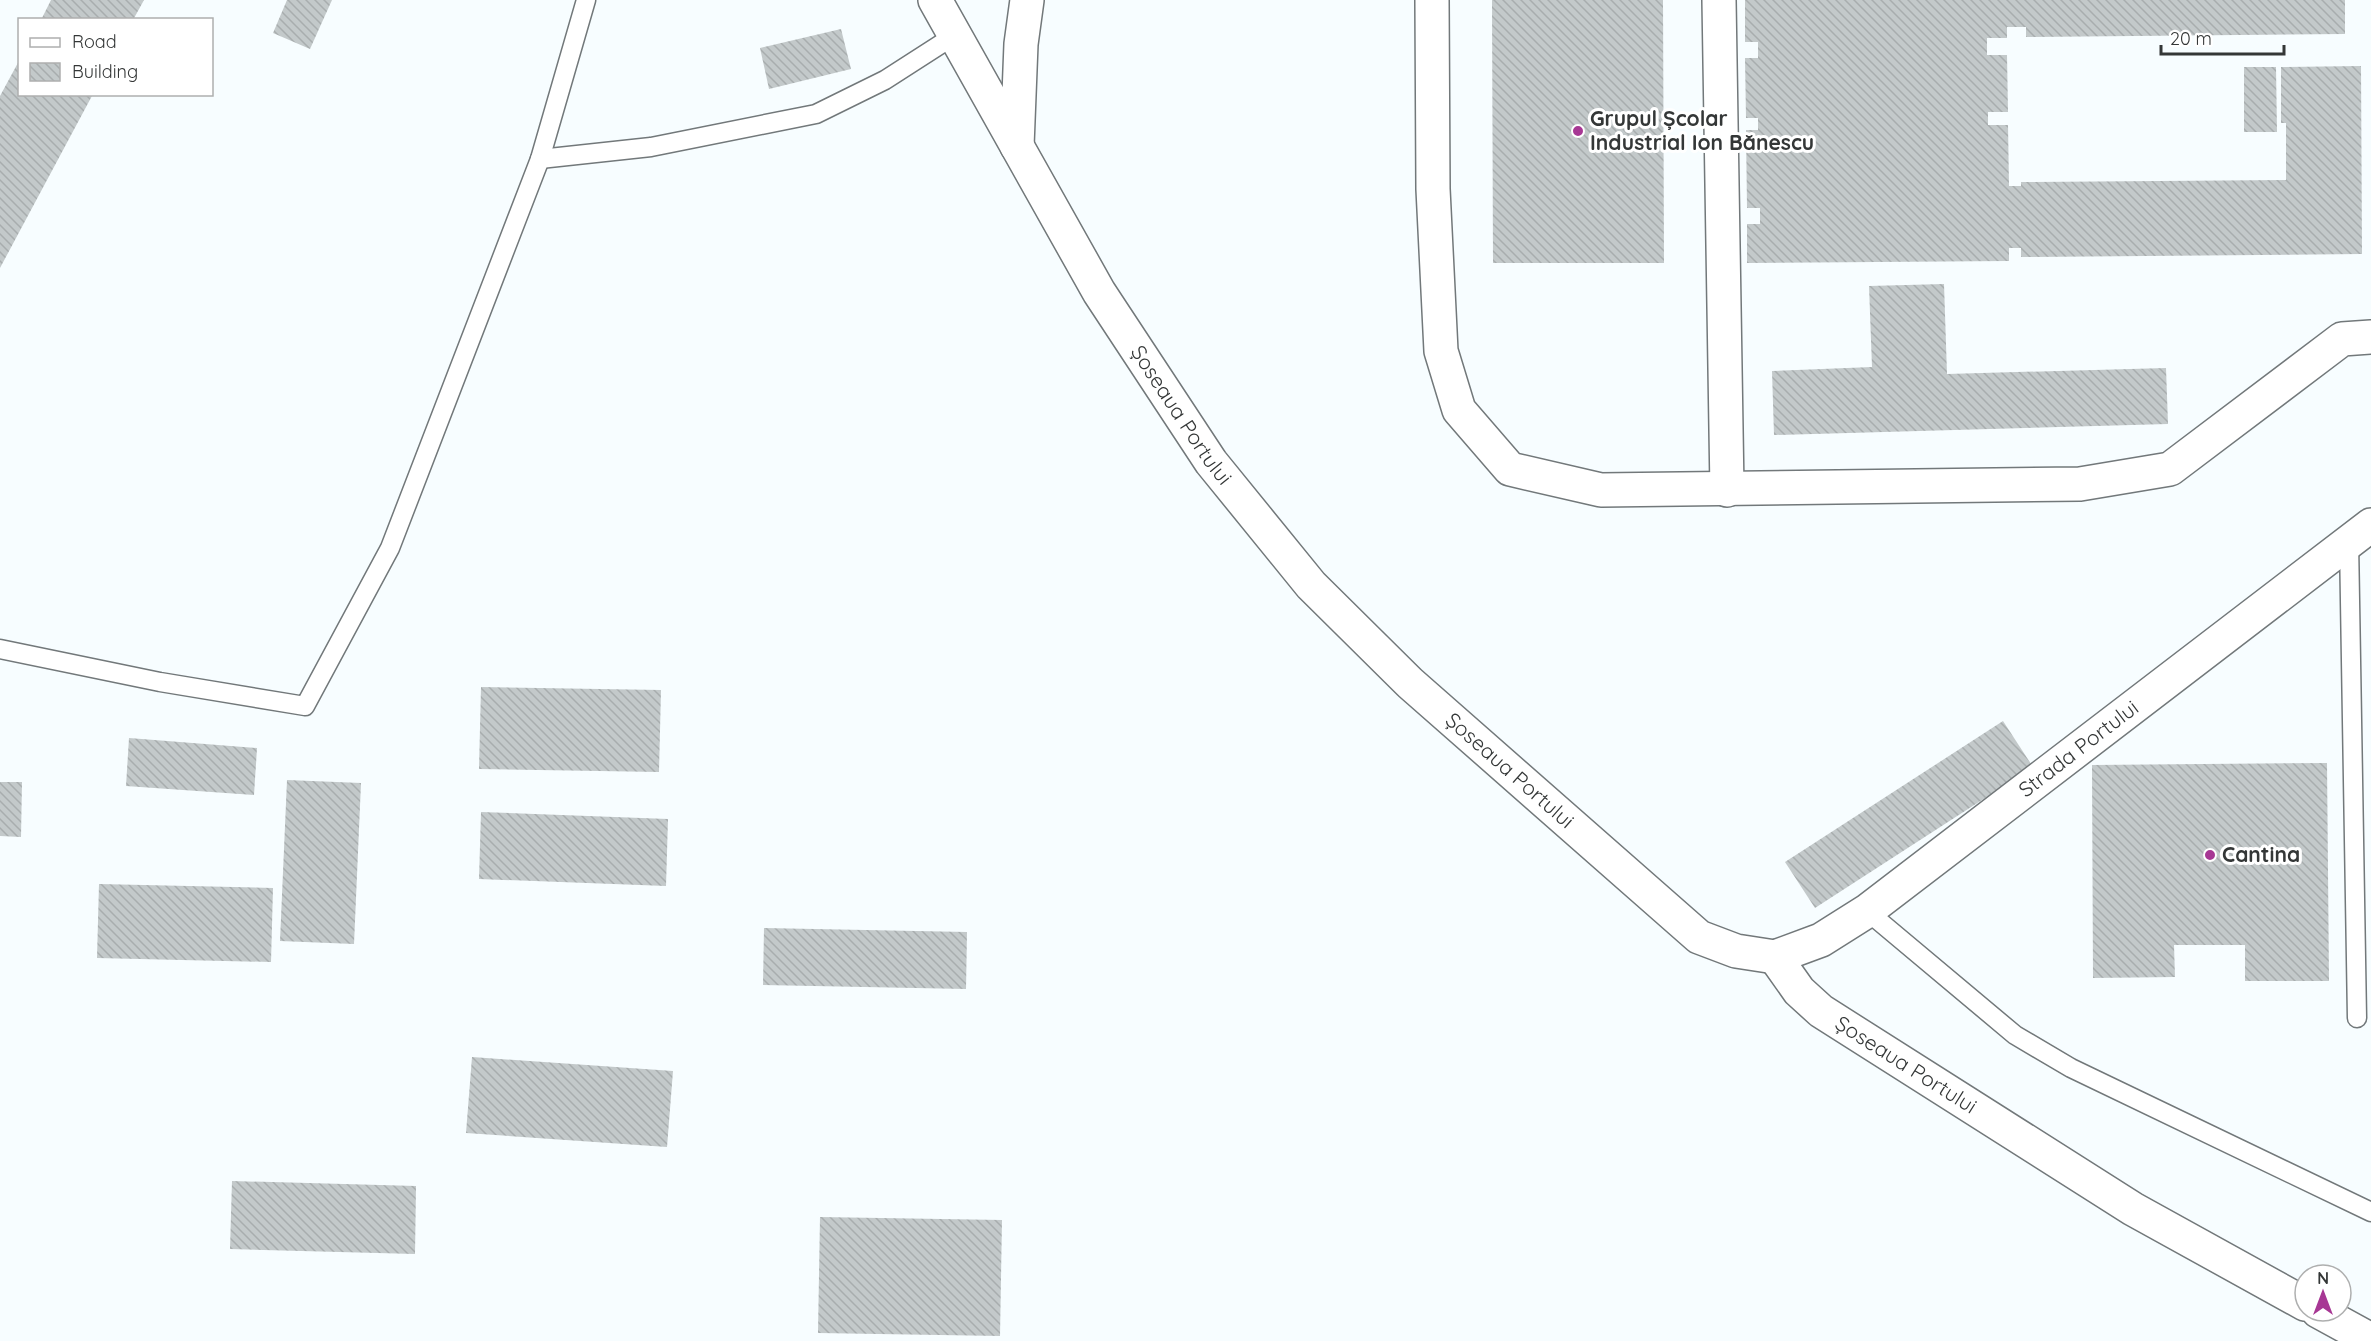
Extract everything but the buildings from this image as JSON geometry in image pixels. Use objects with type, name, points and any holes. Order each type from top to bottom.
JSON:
[{"type":"street","name":"Șoseaua Portului","points":[[935,0],[1099,292],[1211,462],[1311,585],[1410,683],[1700,937],[1736,951],[1775,957],[1800,991],[1821,1011],[2133,1209],[2293,1297]]},
{"type":"street","points":[[1017,146],[1021,44],[1027,0]]},
{"type":"street","points":[[1432,0],[1433,189],[1441,351],[1459,410],[1510,469],[1601,490],[2080,484],[2170,469],[2342,339],[2371,337]]},
{"type":"street","points":[[1719,0],[1727,490]]},
{"type":"street","name":"Strada Portului","points":[[1775,957],[1821,940],[1868,911],[2360,533]]},
{"type":"street","points":[[2340,1323],[2371,1340]]},
{"type":"lane","points":[[0,649],[160,682],[305,706],[390,548],[540,159],[586,0]]},
{"type":"lane","points":[[540,159],[651,147],[816,114],[885,80],[955,35]]},
{"type":"lane","points":[[2356,1018],[2360,533]]},
{"type":"lane","points":[[1868,911],[2024,1040],[2071,1068],[2371,1212]]},
{"type":"place","name":"Grupul Școlar Industrial Ion Bănescu","points":[[1578,131]]},
{"type":"place","name":"Cantina","points":[[2210,855]]}]
